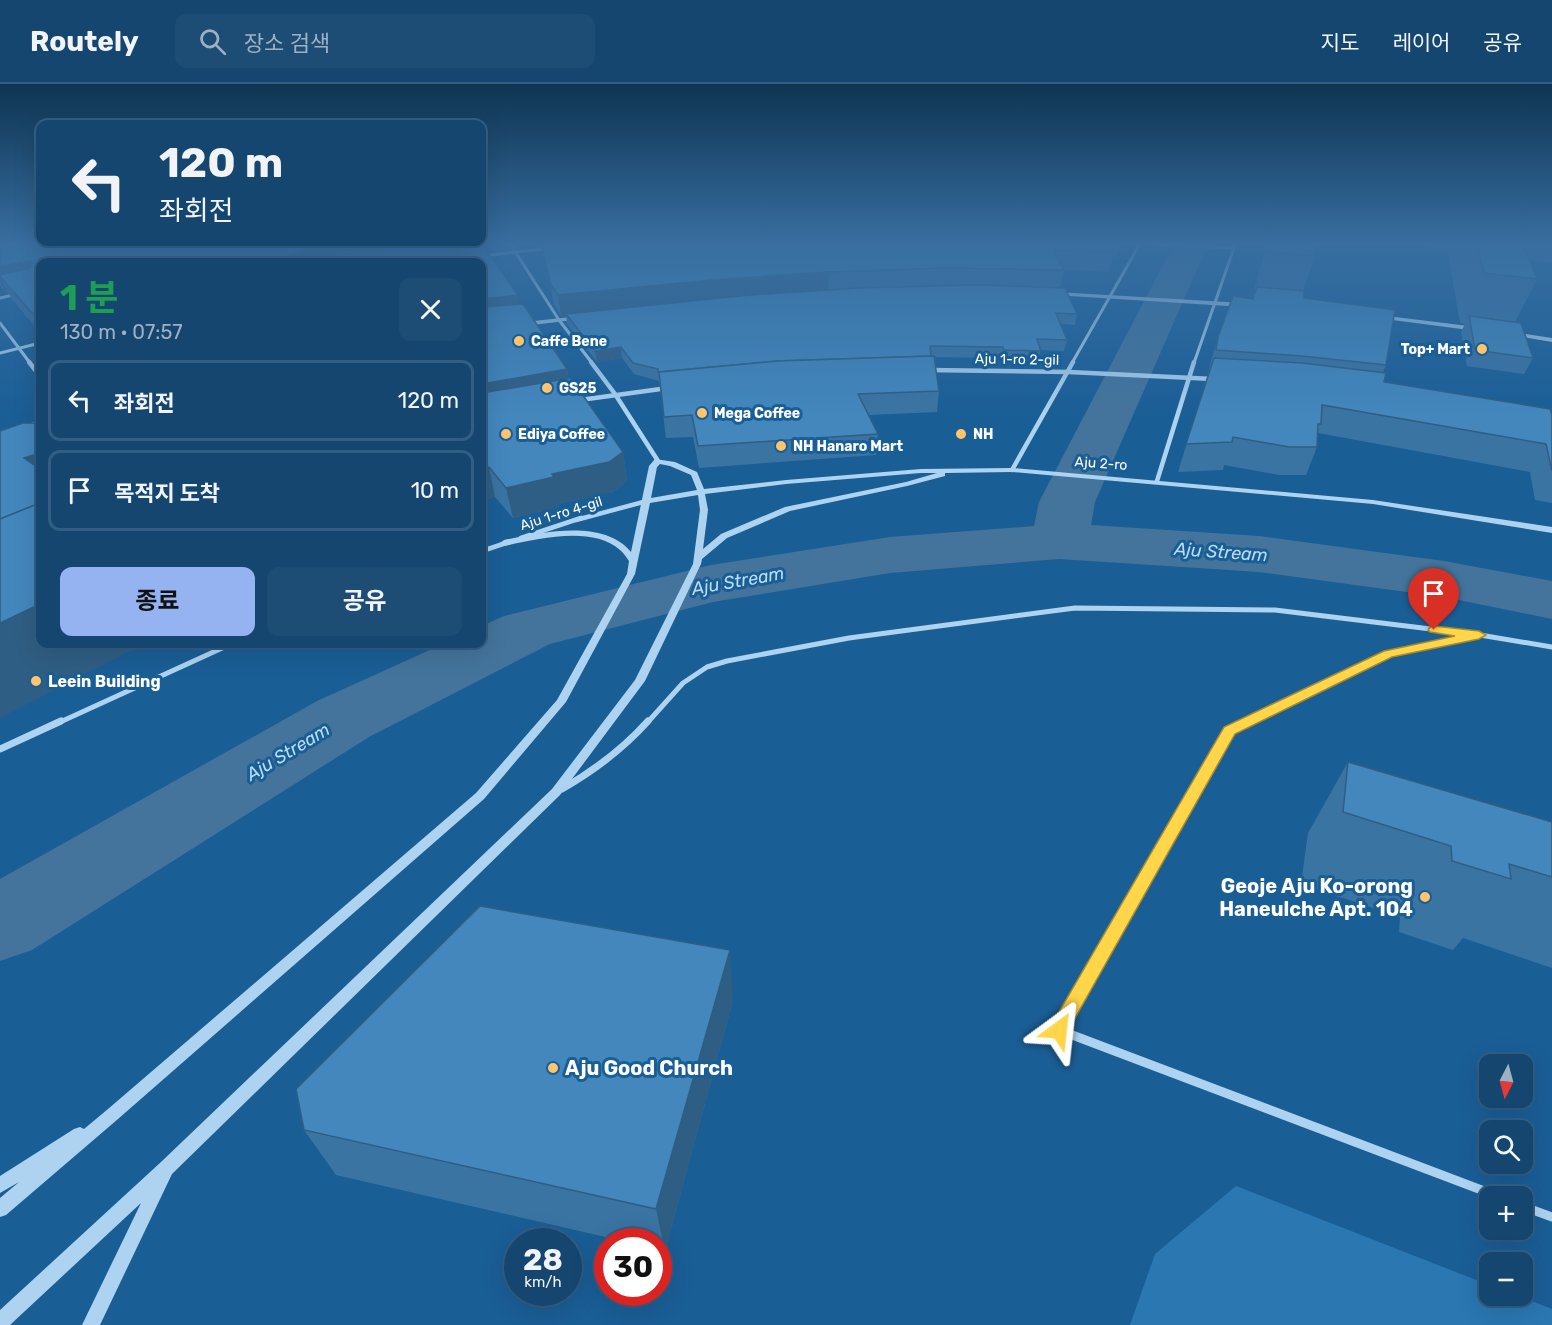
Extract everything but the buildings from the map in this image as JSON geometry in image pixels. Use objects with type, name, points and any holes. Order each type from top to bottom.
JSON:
[{"type":"street","points":[[0,1322],[167,1168],[556,792],[640,681],[698,561],[704,510],[701,491],[694,474],[672,464],[658,461],[615,393],[546,300]]},
{"type":"street","points":[[1012,470],[1110,300]]},
{"type":"street","points":[[1180,300],[1253,306]]},
{"type":"street","points":[[1157,481],[1188,379],[1217,302]]},
{"type":"street","points":[[515,325],[593,316]]},
{"type":"street","points":[[1372,316],[1483,330]]},
{"type":"street","points":[[0,323],[36,370]]},
{"type":"street","points":[[1505,333],[1552,340]]},
{"type":"street","points":[[0,353],[36,344]]},
{"type":"street","name":"Aju 1-ro 2-gil","points":[[922,370],[1069,372],[1218,380]]},
{"type":"street","points":[[569,402],[615,393],[671,388]]},
{"type":"street","points":[[0,435],[36,423]]},
{"type":"street","points":[[0,1209],[480,796],[561,702],[631,574],[647,501],[649,481],[653,466],[658,461]]},
{"type":"street","points":[[698,561],[724,536],[788,509],[907,484],[958,470]]},
{"type":"street","name":"Aju 2-ro","points":[[647,501],[701,491],[786,482],[958,470],[1012,470],[1157,481],[1373,502],[1552,531]]},
{"type":"street","name":"Aju 1-ro 4-gil","points":[[486,550],[579,519],[647,501]]},
{"type":"street","points":[[504,543],[543,536],[595,535],[616,542],[629,551],[634,561]]},
{"type":"street","points":[[556,792],[594,770],[632,739],[683,684],[707,667],[727,661],[849,638],[1075,608],[1275,610],[1479,635],[1552,647]]},
{"type":"street","points":[[1479,635],[1389,654],[1229,730],[1059,1030],[1479,1189]]},
{"type":"street","points":[[0,749],[222,648]]},
{"type":"street","points":[[0,1185],[113,1114]]},
{"type":"street","points":[[91,1325],[167,1168]]},
{"type":"street","points":[[1533,1210],[1552,1217]]},
{"type":"shaded area","points":[[1236,1186],[1479,1281],[1479,1306],[1533,1306],[1533,1302],[1552,1309],[1552,1325],[1130,1325],[1155,1254]]},
{"type":"waterway","points":[[1059,541],[1067,502],[1164,300]]},
{"type":"waterway","name":"Aju Stream","points":[[0,923],[343,719],[527,630],[711,584],[890,555],[1059,541]]},
{"type":"waterway","name":"Aju Stream","points":[[1059,541],[1259,554],[1444,579],[1552,600]]},
{"type":"place","name":"Caffe Bene","points":[[519,341]]},
{"type":"place","name":"Top+ Mart","points":[[1482,349]]},
{"type":"place","name":"GS25","points":[[547,388]]},
{"type":"place","name":"Mega Coffee","points":[[702,413]]},
{"type":"place","name":"Ediya Coffee","points":[[506,434]]},
{"type":"place","name":"NH","points":[[961,434]]},
{"type":"place","name":"NH Hanaro Mart","points":[[781,446]]},
{"type":"place","name":"Leein Building","points":[[36,681]]},
{"type":"place","name":"Geoje Aju Ko-orong Haneulche Apt. 104","points":[[1425,897]]},
{"type":"place","name":"Aju Good Church","points":[[553,1068]]},
{"type":"route","points":[[1059,1030],[1229,730],[1389,654],[1479,635],[1434,630]]}]
